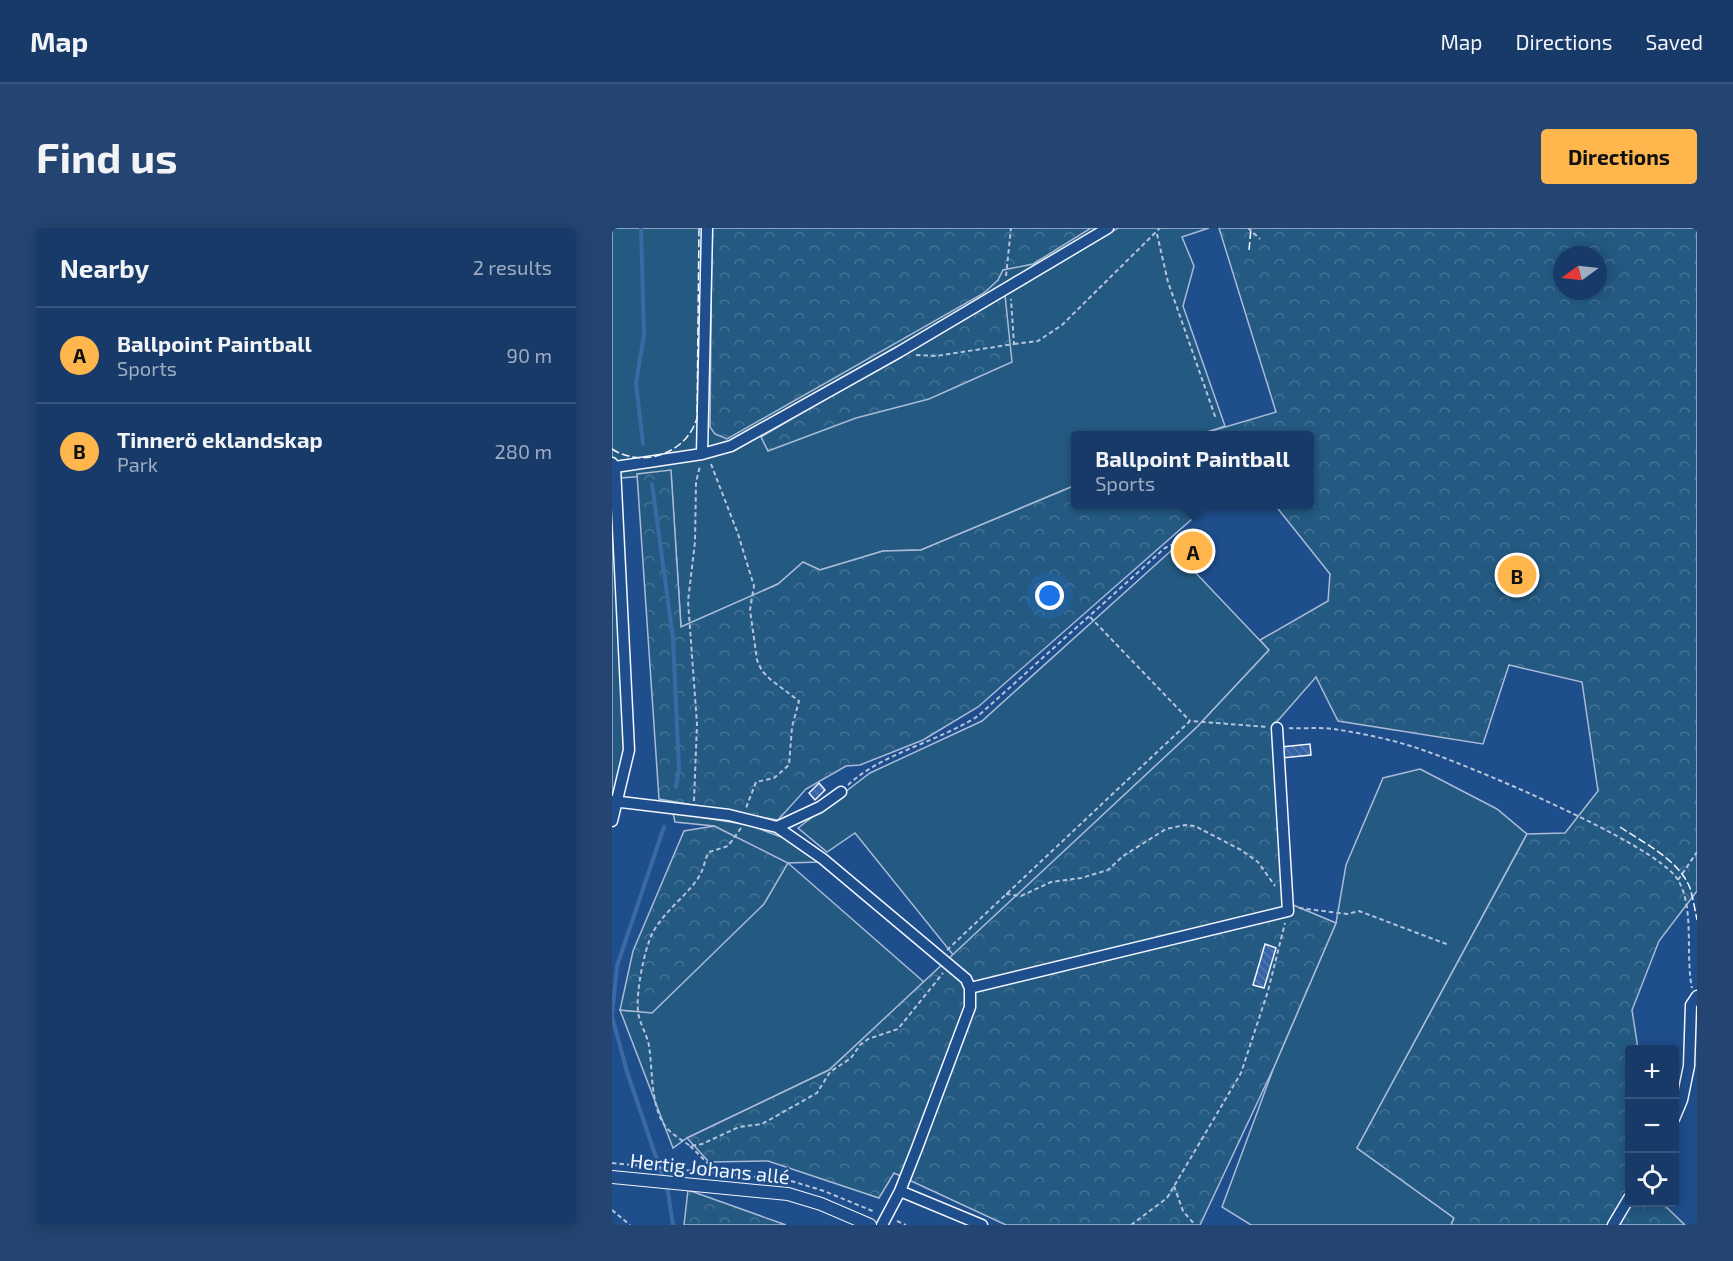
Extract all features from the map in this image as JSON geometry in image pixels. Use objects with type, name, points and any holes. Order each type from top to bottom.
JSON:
[{"type":"street","points":[[704,454],[707,228]]},
{"type":"street","points":[[612,821],[614,801],[629,750],[614,464],[704,454],[731,446],[898,352],[1108,228]]},
{"type":"street","points":[[970,988],[1288,911],[1277,728]]},
{"type":"street","points":[[777,827],[820,807],[841,792]]},
{"type":"street","points":[[614,801],[693,810],[743,818],[777,827],[801,842],[966,980],[970,988],[970,1007],[900,1191],[882,1225]]},
{"type":"street","points":[[1679,1105],[1687,1083],[1691,1048],[1690,1014],[1695,998]]},
{"type":"street","name":"Hertig Johans allé","points":[[612,1177],[788,1194],[821,1204],[870,1225]]},
{"type":"street","points":[[900,1191],[982,1225]]},
{"type":"street","points":[[1613,1225],[1625,1205]]},
{"type":"path","points":[[1011,228],[1007,287],[1014,344]]},
{"type":"path","points":[[898,352],[936,356],[1038,341],[1053,333],[1157,234],[1160,228]]},
{"type":"path","points":[[1248,228],[1260,239]]},
{"type":"path","points":[[1157,234],[1168,282],[1216,419]]},
{"type":"path","points":[[693,810],[697,724],[688,601],[695,542],[696,482],[704,454]]},
{"type":"path","points":[[704,454],[715,472],[751,573],[754,586],[750,610],[757,660],[762,671],[771,680],[799,701],[792,727],[789,765],[774,778],[756,782],[749,796],[740,831],[728,846],[709,852],[701,874],[666,912],[652,935],[639,988],[638,1010],[642,1031],[649,1044],[650,1069],[658,1110],[666,1128],[690,1146],[718,1173]]},
{"type":"path","points":[[841,792],[877,765],[948,734],[978,716],[1165,548],[1203,530]]},
{"type":"path","points":[[1089,616],[1190,721],[1277,728],[1332,728],[1414,747],[1521,791],[1625,839],[1658,861],[1678,880],[1686,910],[1690,981],[1695,998]]},
{"type":"path","points":[[690,1146],[702,1144],[738,1127],[762,1124],[818,1093],[830,1072],[851,1058],[860,1045],[868,1039],[898,1029],[913,1008],[933,988],[944,960],[1006,894],[1190,721]]},
{"type":"path","points":[[1006,894],[1021,896],[1051,882],[1081,878],[1108,870],[1166,829],[1185,825],[1195,826],[1241,850],[1258,862],[1279,891]]},
{"type":"path","points":[[1678,880],[1697,852]]},
{"type":"path","points":[[1131,1225],[1167,1198],[1241,1073],[1268,991],[1288,911],[1306,908],[1347,914],[1359,910],[1449,945]]},
{"type":"path","points":[[612,1163],[690,1170]]},
{"type":"path","points":[[1174,1186],[1183,1211],[1195,1225]]},
{"type":"path","points":[[612,1210],[630,1225]]},
{"type":"green space","points":[[612,228],[1106,228],[1035,277],[1118,228],[1209,228],[1182,237],[1194,266],[1183,306],[1225,426],[1210,431],[1071,431],[1071,487],[921,550],[883,551],[820,570],[803,563],[778,584],[681,627],[671,474],[621,478],[620,566],[628,761],[612,802]]},
{"type":"green space","points":[[712,228],[1091,228],[1033,264],[1003,270],[998,280],[984,293],[727,439],[715,434],[710,427]]},
{"type":"green space","points":[[1219,228],[1697,228],[1697,891],[1659,941],[1632,1010],[1637,1045],[1625,1045],[1625,1207],[1666,1207],[1685,1225],[1451,1225],[1454,1218],[1357,1148],[1527,834],[1565,833],[1598,791],[1582,682],[1509,665],[1483,744],[1338,721],[1316,677],[1274,725],[1286,902],[1336,923],[1274,1067],[1200,1225],[1006,1225],[894,1173],[879,1198],[768,1161],[709,1162],[687,1138],[829,1070],[1197,727],[1269,650],[1260,640],[1328,601],[1330,574],[1278,509],[1314,509],[1314,431],[1212,431],[1276,412]]},
{"type":"green space","points":[[1005,295],[1012,362],[929,399],[856,418],[768,451],[761,437]]},
{"type":"green space","points":[[671,470],[681,627],[778,584],[803,562],[820,570],[883,551],[921,550],[1071,487],[1071,509],[1203,509],[978,707],[923,740],[860,765],[846,766],[806,789],[778,820],[659,799],[637,474]]},
{"type":"green space","points":[[1173,549],[1269,650],[1197,727],[954,956],[855,833],[827,852],[798,828],[870,773],[982,721]]},
{"type":"green space","points":[[1420,769],[1497,809],[1527,834],[1357,1148],[1454,1218],[1451,1225],[1251,1225],[1222,1207],[1274,1067],[1336,923],[1346,865],[1383,778]]},
{"type":"green space","points":[[673,813],[749,825],[784,838],[818,862],[788,863],[925,983],[829,1070],[687,1138],[673,1148],[620,1010],[652,1012],[787,863],[714,826],[675,822]]},
{"type":"green space","points":[[714,826],[788,863],[764,904],[652,1013],[620,1010],[633,951],[684,831]]},
{"type":"green space","points":[[688,1190],[786,1225],[684,1225]]},
{"type":"building","points":[[1202,533],[1212,544],[1186,568],[1176,557]]},
{"type":"building","points":[[1310,744],[1311,755],[1282,758],[1281,747]]},
{"type":"building","points":[[819,783],[825,790],[815,800],[809,793]]},
{"type":"building","points":[[1265,944],[1276,948],[1264,988],[1253,985]]},
{"type":"waterway","points":[[641,228],[644,335],[636,383],[643,444]]},
{"type":"waterway","points":[[652,484],[673,638],[679,769],[676,787]]},
{"type":"waterway","points":[[664,827],[617,966],[612,1016],[627,1072],[668,1192],[673,1225]]},
{"type":"fence","points":[[612,449],[637,458],[662,454],[684,440],[692,430],[697,418],[699,228]]},
{"type":"fence","points":[[1249,250],[1251,228]]},
{"type":"fence","points":[[1620,827],[1660,853],[1678,869],[1690,888],[1697,920]]},
{"type":"place","name":"Ballpoint Paintball","points":[[1193,551]]},
{"type":"place","name":"Tinnerö eklandskap","points":[[1517,575]]}]
